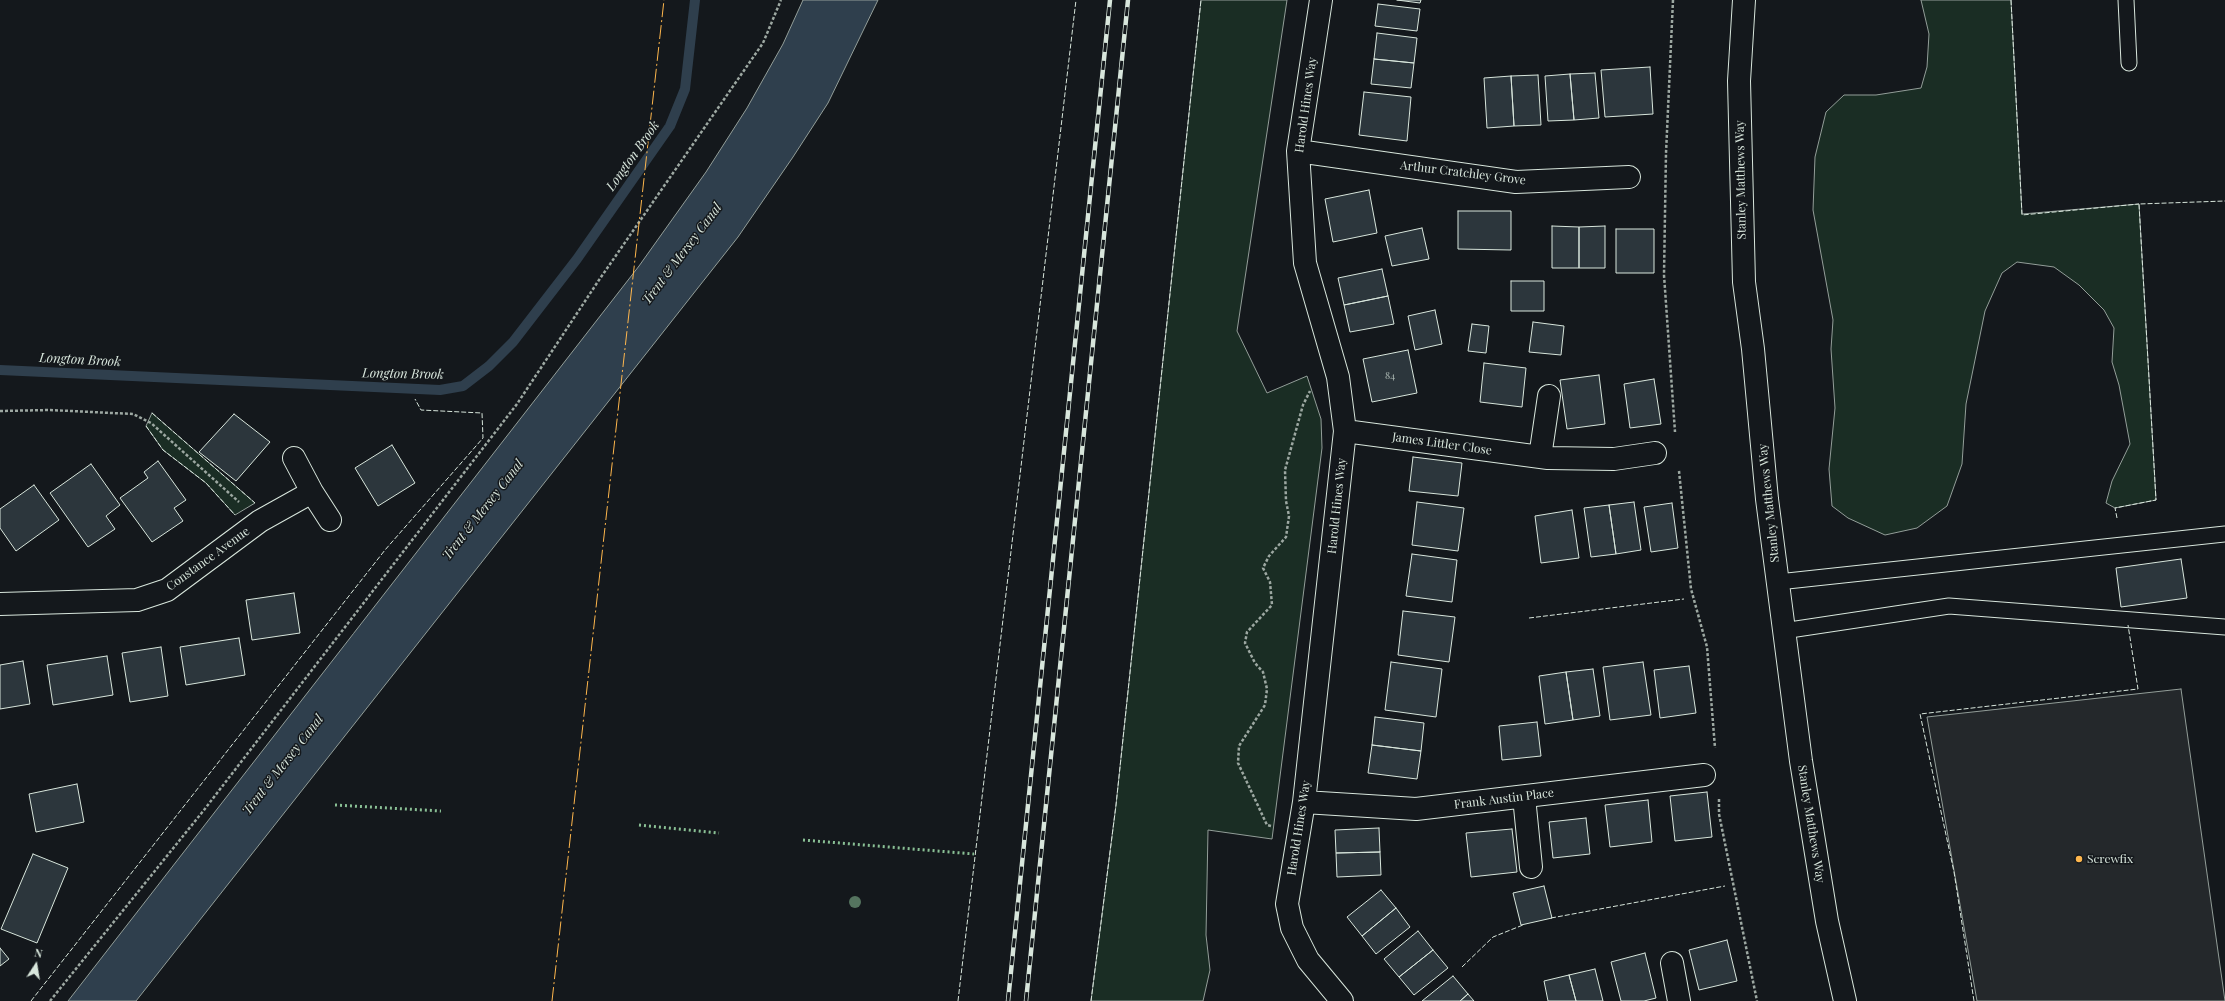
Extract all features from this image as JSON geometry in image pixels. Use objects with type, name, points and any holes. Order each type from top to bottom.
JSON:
[{"type":"street","name":"Harold Hines Way","points":[[1321,0],[1298,151],[1305,263],[1338,377],[1345,431],[1304,802],[1287,904],[1292,928],[1308,960],[1342,1001]]},
{"type":"street","name":"Stanley Matthews Way","points":[[1744,0],[1739,80],[1744,282],[1783,631],[1801,761],[1827,921],[1845,1001]]},
{"type":"street","name":"Arthur Cratchley Grove","points":[[1298,151],[1516,182],[1629,177]]},
{"type":"street","points":[[1540,457],[1549,396]]},
{"type":"street","name":"James Littler Close","points":[[1345,431],[1540,457],[1614,459],[1655,453]]},
{"type":"street","points":[[294,458],[312,492],[330,520]]},
{"type":"street","name":"Constance Avenue","points":[[0,604],[137,600],[167,590],[260,521],[312,492]]},
{"type":"street","name":"Frank Austin Place","points":[[1304,802],[1416,809],[1704,775]]},
{"type":"street","points":[[1524,797],[1531,868]]},
{"type":"street","points":[[1672,963],[1679,1001]]},
{"type":"lane","points":[[2126,0],[2129,63]]},
{"type":"lane","points":[[1778,582],[2225,534]]},
{"type":"lane","points":[[1783,631],[1950,606],[2225,626]]},
{"type":"path","points":[[50,1001],[204,810],[517,404],[599,280],[763,43],[781,0]]},
{"type":"path","points":[[1673,0],[1666,153],[1664,275],[1675,438]]},
{"type":"path","points":[[1299,832],[1267,825],[1238,763],[1239,746],[1264,705],[1267,689],[1263,672],[1255,662],[1245,643],[1247,632],[1272,605],[1270,582],[1263,568],[1269,556],[1286,537],[1289,516],[1286,501],[1285,470],[1303,405],[1311,389],[1338,377]]},
{"type":"path","points":[[0,411],[133,414],[151,423],[260,521]]},
{"type":"path","points":[[1678,467],[1691,589],[1708,647],[1716,755]]},
{"type":"path","points":[[1718,792],[1719,814],[1757,1001]]},
{"type":"green space","points":[[1201,0],[1287,0],[1237,331],[1267,393],[1307,376],[1321,419],[1322,448],[1272,839],[1208,830],[1206,935],[1210,970],[1203,1001],[1091,1001],[1116,805]]},
{"type":"green space","points":[[1921,0],[2011,0],[2022,214],[2139,204],[2156,500],[2115,508],[2106,503],[2112,481],[2130,444],[2119,385],[2112,362],[2114,328],[2104,310],[2079,285],[2054,267],[2017,262],[2002,273],[1985,311],[1966,404],[1962,464],[1947,506],[1917,528],[1885,535],[1848,518],[1832,506],[1829,469],[1835,408],[1831,349],[1833,320],[1813,210],[1815,157],[1826,112],[1844,95],[1876,95],[1921,88],[1927,67],[1929,34]]},
{"type":"green space","points":[[152,413],[255,503],[235,515],[206,483],[163,450],[146,426]]},
{"type":"shaded area","name":"Screwfix","points":[[2181,689],[2225,1001],[1977,1001],[1927,717]]},
{"type":"water","name":"Trent & Mersey Canal","points":[[803,0],[878,0],[828,103],[738,237],[136,1001],[68,1001],[639,266],[706,172],[747,108],[783,44]]},
{"type":"building","points":[[1397,0],[1421,0],[1420,3]]},
{"type":"building","points":[[1378,4],[1420,9],[1417,31],[1375,26]]},
{"type":"building","points":[[1377,33],[1417,38],[1414,63],[1374,59]]},
{"type":"building","points":[[1374,59],[1414,63],[1411,88],[1371,84]]},
{"type":"building","points":[[1650,67],[1653,114],[1605,117],[1601,70]]},
{"type":"building","points":[[1595,73],[1599,118],[1574,120],[1570,74]]},
{"type":"building","points":[[1570,74],[1574,120],[1548,121],[1545,76]]},
{"type":"building","points":[[1538,75],[1541,125],[1514,126],[1511,76]]},
{"type":"building","points":[[1511,76],[1514,126],[1487,128],[1484,78]]},
{"type":"building","points":[[1364,92],[1411,97],[1407,141],[1359,135]]},
{"type":"building","points":[[1369,190],[1377,233],[1333,242],[1325,199]]},
{"type":"building","points":[[1458,211],[1511,211],[1511,250],[1458,249]]},
{"type":"building","points":[[1552,226],[1579,227],[1579,268],[1552,268]]},
{"type":"building","points":[[1605,226],[1605,268],[1579,268],[1579,227]]},
{"type":"building","points":[[1422,228],[1429,259],[1392,266],[1385,236]]},
{"type":"building","points":[[1616,229],[1654,229],[1654,273],[1616,273]]},
{"type":"building","points":[[1382,269],[1388,296],[1344,305],[1338,278]]},
{"type":"building","points":[[1511,281],[1544,281],[1544,311],[1511,311]]},
{"type":"building","points":[[1388,296],[1394,324],[1350,332],[1344,305]]},
{"type":"building","points":[[1435,310],[1442,344],[1415,350],[1408,316]]},
{"type":"building","points":[[1533,322],[1564,326],[1561,355],[1529,352]]},
{"type":"building","points":[[1472,324],[1489,326],[1486,353],[1468,351]]},
{"type":"building","points":[[1408,350],[1417,393],[1372,402],[1363,359]]},
{"type":"building","points":[[1484,363],[1526,368],[1522,407],[1480,402]]},
{"type":"building","points":[[1599,375],[1605,424],[1567,429],[1560,380]]},
{"type":"building","points":[[1654,379],[1661,424],[1630,428],[1624,384]]},
{"type":"building","points":[[234,414],[270,442],[236,481],[199,452]]},
{"type":"building","points":[[392,445],[415,483],[378,506],[355,468]]},
{"type":"building","points":[[1413,457],[1462,463],[1458,496],[1409,491]]},
{"type":"building","points":[[158,461],[186,500],[174,508],[183,521],[152,542],[120,498],[148,478],[144,472]]},
{"type":"building","points":[[91,464],[120,505],[106,516],[115,529],[88,547],[50,493]]},
{"type":"building","points":[[34,485],[59,520],[16,551],[0,528],[0,509]]},
{"type":"building","points":[[1417,502],[1464,508],[1458,551],[1412,545]]},
{"type":"building","points":[[1634,502],[1641,550],[1616,554],[1609,505]]},
{"type":"building","points":[[1672,503],[1678,548],[1651,552],[1644,507]]},
{"type":"building","points":[[1609,505],[1616,554],[1591,557],[1584,508]]},
{"type":"building","points":[[1572,510],[1579,558],[1541,563],[1535,516]]},
{"type":"building","points":[[1412,554],[1457,560],[1452,602],[1406,596]]},
{"type":"building","points":[[2181,559],[2187,598],[2121,607],[2116,568]]},
{"type":"building","points":[[294,593],[300,633],[252,640],[246,600]]},
{"type":"building","points":[[1403,611],[1455,617],[1449,662],[1398,655]]},
{"type":"building","points":[[239,638],[245,675],[186,685],[180,647]]},
{"type":"building","points":[[161,647],[168,696],[130,702],[122,653]]},
{"type":"building","points":[[107,656],[113,695],[53,705],[47,665]]},
{"type":"building","points":[[23,661],[30,704],[0,709],[0,665]]},
{"type":"building","points":[[1391,662],[1442,669],[1436,717],[1385,710]]},
{"type":"building","points":[[1643,662],[1651,715],[1610,720],[1603,667]]},
{"type":"building","points":[[1689,666],[1696,713],[1660,718],[1654,670]]},
{"type":"building","points":[[1593,669],[1600,716],[1573,720],[1566,672]]},
{"type":"building","points":[[1566,672],[1573,720],[1545,724],[1539,676]]},
{"type":"building","points":[[1375,717],[1424,723],[1421,751],[1372,745]]},
{"type":"building","points":[[1537,722],[1541,756],[1502,760],[1499,726]]},
{"type":"building","points":[[1372,745],[1421,751],[1417,779],[1368,773]]},
{"type":"building","points":[[77,784],[84,822],[36,832],[29,794]]},
{"type":"building","points":[[1707,792],[1712,837],[1675,841],[1670,796]]},
{"type":"building","points":[[1648,800],[1652,842],[1610,847],[1605,805]]},
{"type":"building","points":[[1586,818],[1590,854],[1553,858],[1549,822]]},
{"type":"building","points":[[1379,828],[1380,852],[1336,853],[1335,830]]},
{"type":"building","points":[[1512,829],[1517,872],[1471,877],[1466,833]]},
{"type":"building","points":[[1380,852],[1381,875],[1337,877],[1336,853]]},
{"type":"building","points":[[33,854],[68,868],[37,943],[1,929]]},
{"type":"building","points":[[1544,886],[1552,918],[1521,925],[1513,893]]},
{"type":"building","points":[[1381,890],[1396,908],[1362,936],[1347,917]]},
{"type":"building","points":[[1396,908],[1410,927],[1376,954],[1362,936]]},
{"type":"building","points":[[1418,931],[1433,950],[1399,977],[1384,959]]},
{"type":"building","points":[[1727,940],[1737,981],[1699,990],[1689,950]]},
{"type":"building","points":[[0,948],[9,959],[0,966]]},
{"type":"building","points":[[1433,950],[1448,968],[1414,995],[1399,977]]},
{"type":"building","points":[[1645,953],[1656,998],[1644,1001],[1621,1001],[1611,962]]},
{"type":"building","points":[[1595,969],[1603,1001],[1576,1001],[1569,975]]},
{"type":"building","points":[[1569,975],[1576,1001],[1548,1001],[1544,981]]},
{"type":"building","points":[[1453,976],[1468,994],[1460,1001],[1422,1001]]},
{"type":"building","points":[[1468,994],[1474,1001],[1460,1001]]},
{"type":"waterway","name":"Longton Brook","points":[[0,370],[440,390],[463,386],[489,366],[513,342],[577,259],[670,126],[685,89],[695,0]]},
{"type":"railway","points":[[1008,1001],[1110,0]]},
{"type":"railway","points":[[1026,1001],[1128,0]]},
{"type":"hedge","points":[[335,805],[441,811]]},
{"type":"hedge","points":[[639,825],[719,833]]},
{"type":"hedge","points":[[803,840],[974,854]]},
{"type":"fence","points":[[958,1001],[1076,0]]},
{"type":"fence","points":[[1091,1001],[1116,805],[1201,0]]},
{"type":"fence","points":[[2011,0],[2022,215],[2139,204]]},
{"type":"fence","points":[[2117,518],[2115,508],[2156,500],[2139,204],[2225,201]]},
{"type":"fence","points":[[31,1001],[385,550],[483,438],[482,413],[421,410],[415,399]]},
{"type":"fence","points":[[152,413],[255,503]]},
{"type":"fence","points":[[146,426],[163,450],[206,483],[235,515]]},
{"type":"fence","points":[[1529,618],[1684,599]]},
{"type":"fence","points":[[1974,1001],[1954,872],[1920,714],[2138,689],[2128,625]]},
{"type":"fence","points":[[1551,918],[1725,886]]},
{"type":"fence","points":[[1462,967],[1493,937],[1523,925]]},
{"type":"power","points":[[552,1001],[664,0]]},
{"type":"place","name":"Screwfix","points":[[2079,859]]}]
